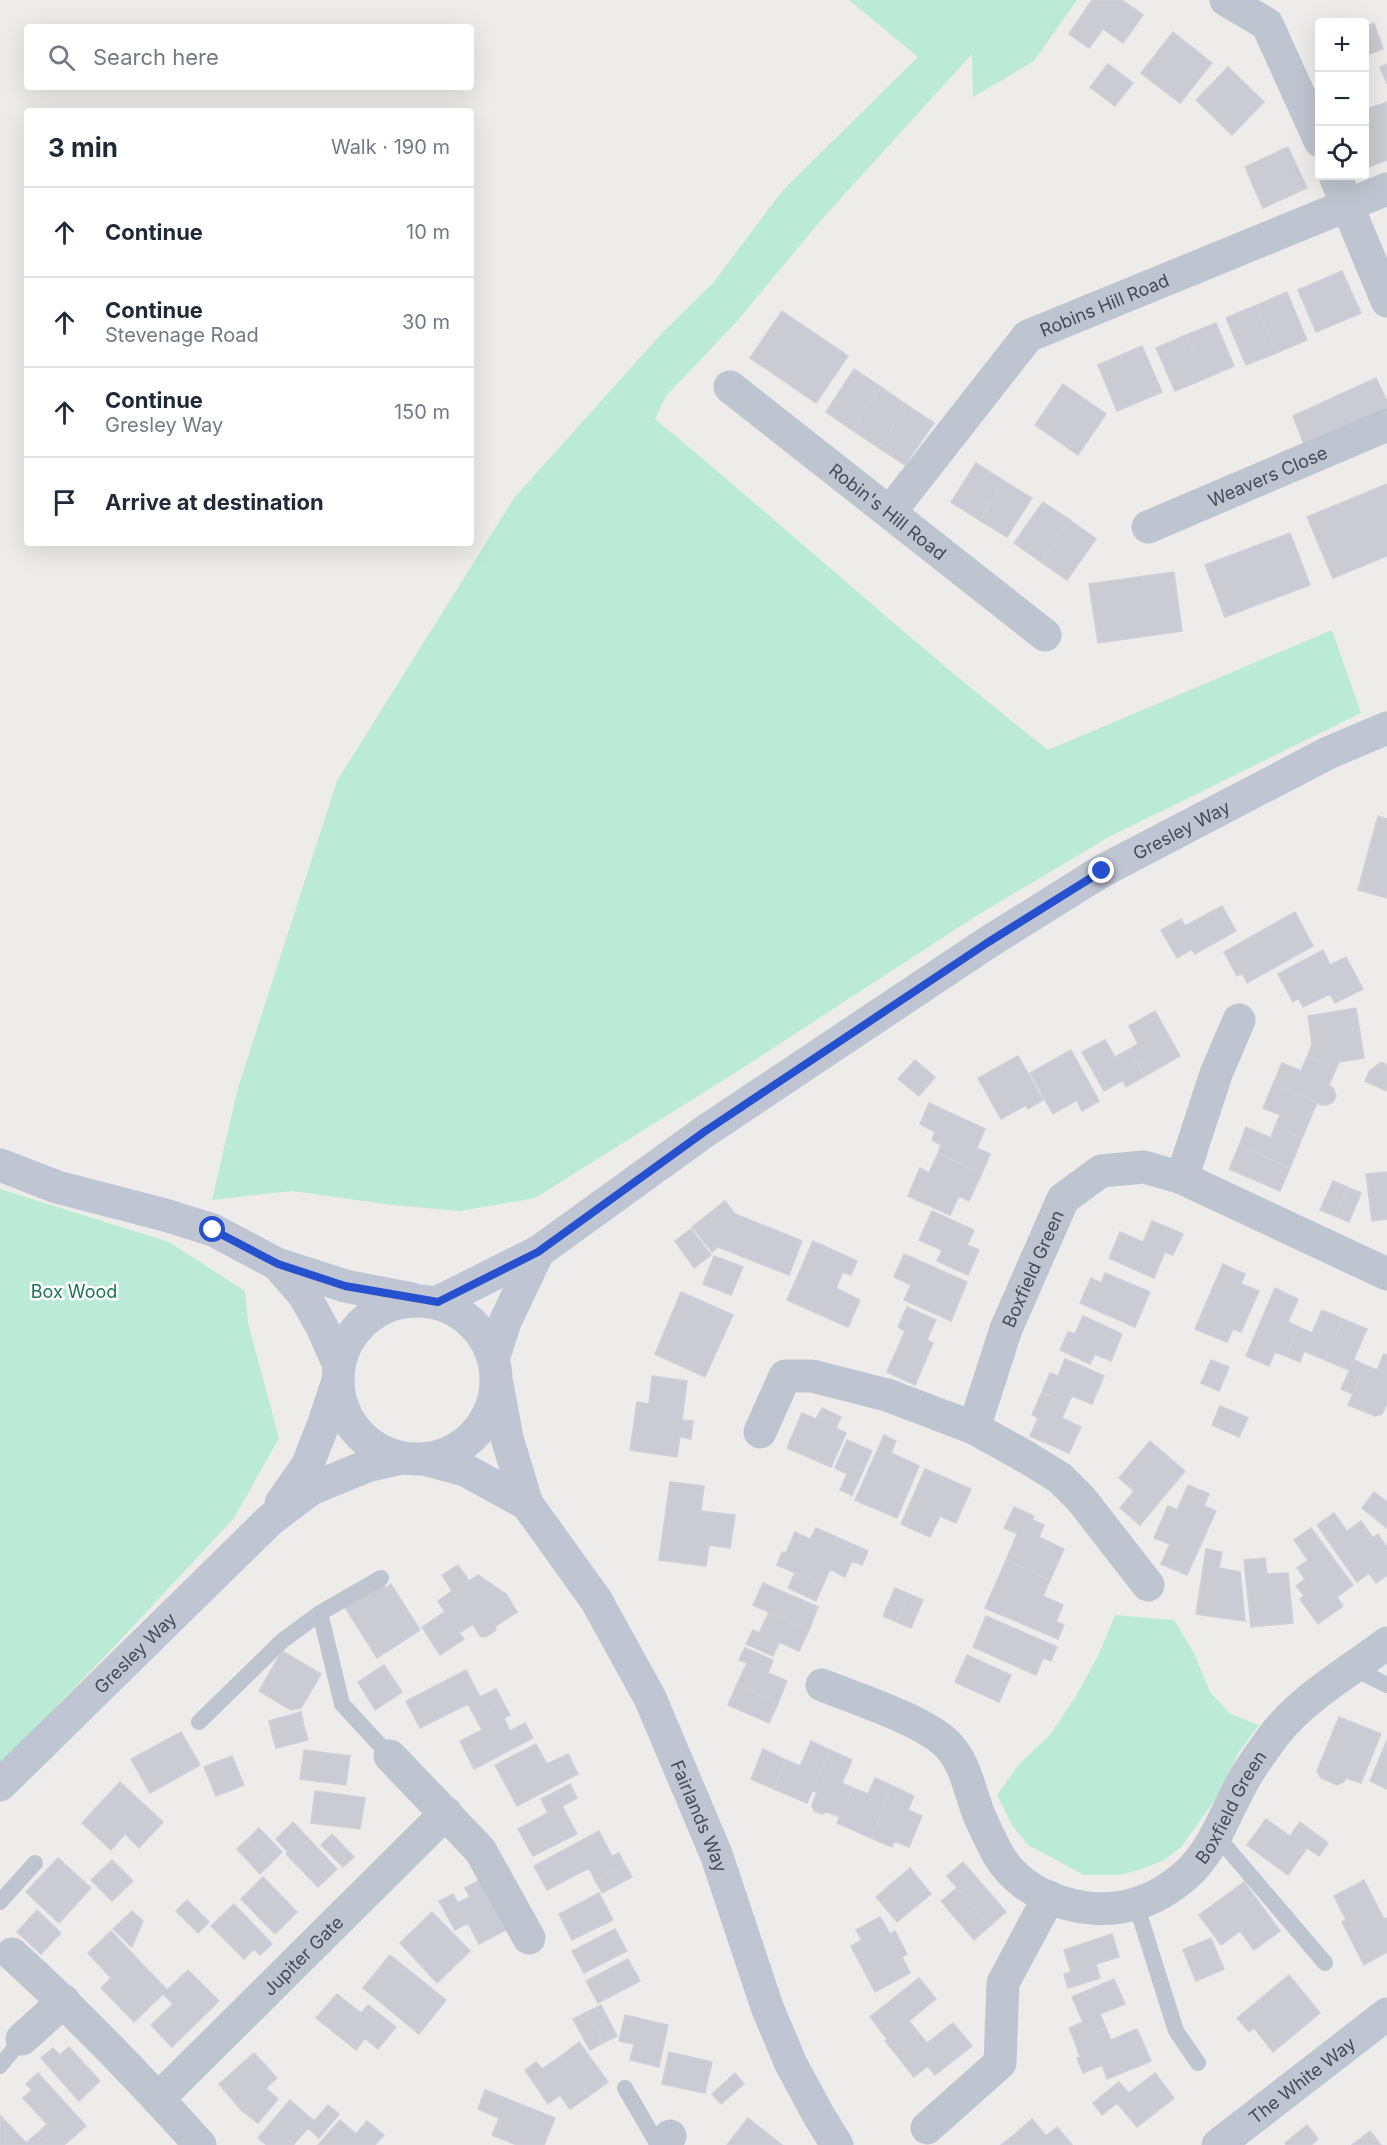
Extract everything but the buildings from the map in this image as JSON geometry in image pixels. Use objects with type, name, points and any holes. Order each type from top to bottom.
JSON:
[{"type":"street","points":[[1226,0],[1267,24],[1315,130]]},
{"type":"street","name":"Robins Hill Road","points":[[890,512],[1028,336],[1341,190],[1387,189]]},
{"type":"street","points":[[1341,190],[1387,301]]},
{"type":"street","name":"Robin's Hill Road","points":[[730,387],[1045,635]]},
{"type":"street","name":"Weavers Close","points":[[1148,527],[1387,425]]},
{"type":"street","name":"Gresley Way","points":[[427,1301],[538,1252],[704,1132],[987,943],[1102,871],[1328,753],[1387,728]]},
{"type":"street","points":[[1182,1178],[1216,1074],[1239,1020]]},
{"type":"street","points":[[0,1165],[57,1187],[213,1230],[278,1264],[345,1286],[427,1301],[473,1322],[485,1338],[495,1370],[490,1411],[480,1430],[464,1444],[445,1454],[413,1458],[381,1450],[363,1438],[349,1421],[341,1404],[338,1373],[322,1327],[304,1296],[278,1264]]},
{"type":"street","name":"Boxfield Green","points":[[974,1428],[1006,1329],[1063,1199],[1101,1170],[1144,1167],[1182,1178],[1387,1274]]},
{"type":"street","name":"Gresley Way","points":[[495,1370],[505,1322],[538,1252]]},
{"type":"street","points":[[338,1373],[342,1355],[358,1326],[388,1305],[427,1301]]},
{"type":"street","name":"Fairlands Way","points":[[495,1370],[507,1438],[526,1504],[596,1600],[650,1698],[716,1854],[767,2007],[791,2064],[837,2145]]},
{"type":"street","name":"Gresley Way","points":[[270,1520],[307,1466],[324,1423],[338,1373]]},
{"type":"street","points":[[760,1432],[785,1376],[812,1376],[887,1395],[974,1428],[1060,1478],[1081,1499],[1148,1585]]},
{"type":"street","name":"Gresley Way","points":[[0,1785],[270,1520],[311,1489],[367,1466],[413,1458]]},
{"type":"street","name":"Fairlands Way","points":[[413,1458],[465,1470],[526,1504]]},
{"type":"street","name":"Boxfield Green","points":[[822,1685],[926,1728],[950,1747],[960,1762],[979,1815],[1000,1858],[1030,1888],[1073,1906],[1098,1908],[1136,1904],[1156,1895],[1185,1876],[1198,1864],[1216,1835],[1243,1780],[1275,1734],[1301,1706],[1387,1643]]},
{"type":"street","points":[[390,1756],[480,1850],[529,1938]]},
{"type":"street","name":"Jupiter Gate","points":[[158,2098],[446,1813]]},
{"type":"street","points":[[927,2128],[1000,2063],[1003,1983],[1049,1897]]},
{"type":"street","points":[[6,1946],[64,2001],[200,2145]]},
{"type":"street","points":[[22,2039],[64,2001]]},
{"type":"street","name":"The White Way","points":[[1218,2145],[1387,2014]]},
{"type":"lane","points":[[199,1722],[282,1641],[320,1613],[381,1578]]},
{"type":"lane","points":[[320,1613],[342,1704],[390,1756]]},
{"type":"lane","points":[[1353,1668],[1387,1685]]},
{"type":"lane","points":[[1216,1835],[1325,1963]]},
{"type":"lane","points":[[0,1902],[35,1863]]},
{"type":"lane","points":[[1136,1904],[1176,2031],[1198,2064]]},
{"type":"lane","points":[[0,2066],[22,2039]]},
{"type":"lane","points":[[625,2088],[665,2142]]},
{"type":"green space","points":[[849,0],[1077,0],[1034,61],[973,97],[972,54],[821,220],[738,320],[666,396],[655,419],[948,669],[1048,750],[1332,630],[1361,713],[1109,837],[976,916],[730,1076],[535,1198],[460,1211],[392,1205],[292,1191],[212,1200],[238,1088],[337,781],[514,498],[663,332],[713,283],[783,190],[918,57]]},
{"type":"green space","name":"Box Wood","points":[[0,1189],[169,1242],[245,1291],[248,1323],[279,1438],[234,1518],[111,1650],[0,1764]]},
{"type":"green space","points":[[1115,1615],[1174,1620],[1194,1653],[1210,1692],[1230,1714],[1259,1725],[1238,1753],[1220,1793],[1181,1847],[1164,1860],[1139,1870],[1119,1875],[1084,1875],[1028,1845],[1012,1825],[997,1795],[1019,1764],[1050,1735],[1076,1696],[1099,1654]]},
{"type":"route","points":[[213,1230],[278,1264],[345,1286],[438,1302],[538,1252],[704,1132],[987,943],[1102,871]]}]
